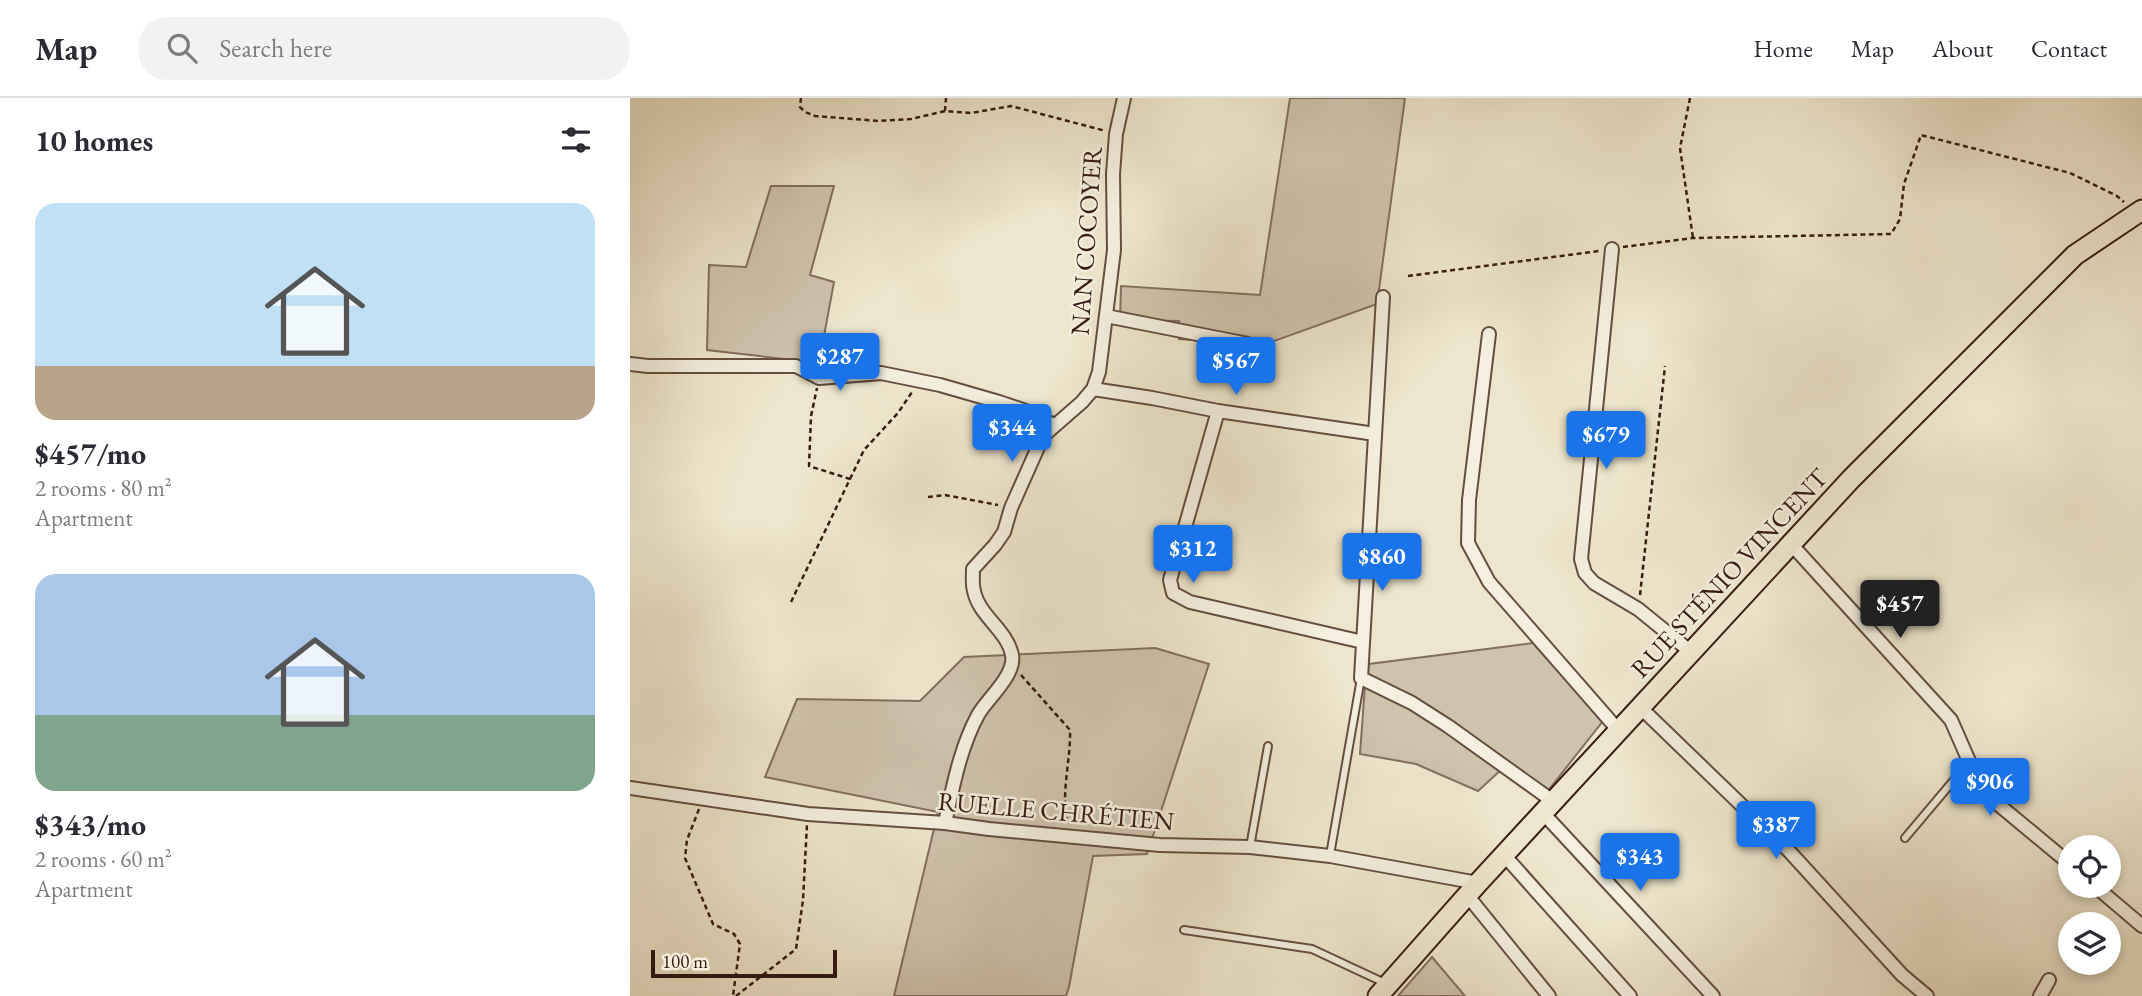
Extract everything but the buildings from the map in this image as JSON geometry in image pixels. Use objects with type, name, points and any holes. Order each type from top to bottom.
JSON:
[{"type":"main road","name":"RUE STÉNIO VINCENT","points":[[1383,990],[1851,479],[2075,255],[2138,212]]},
{"type":"street","name":"NAN COCOYER","points":[[1011,665],[1012,655],[1002,636],[981,609],[974,591],[973,569],[1004,531],[1043,436],[1069,415],[1093,389],[1099,372],[1114,250],[1113,174],[1116,134],[1124,98]]},
{"type":"street","points":[[1612,249],[1581,559],[1585,573],[1594,583],[1638,609],[1692,652]]},
{"type":"street","points":[[1383,297],[1361,678],[1412,703],[1448,726],[1548,807],[1713,996]]},
{"type":"street","points":[[1106,316],[1248,344]]},
{"type":"street","points":[[1489,334],[1469,500],[1468,543],[1489,582],[1619,731]]},
{"type":"street","points":[[630,364],[796,366],[819,378],[881,373],[999,402],[1026,411],[1054,425]]},
{"type":"street","points":[[1093,389],[1375,434]]},
{"type":"street","points":[[1218,411],[1170,580],[1173,593],[1190,602],[1363,642]]},
{"type":"street","points":[[1791,544],[1951,720],[1969,761],[1993,800],[2058,854]]},
{"type":"street","points":[[945,824],[957,768],[978,713],[994,697],[1011,665]]},
{"type":"street","points":[[1641,708],[1789,851],[1902,975],[1927,996]]},
{"type":"street","name":"RUELLE CHRÉTIEN","points":[[630,788],[808,814],[1160,845],[1250,847],[1330,856],[1473,889]]},
{"type":"street","points":[[1504,855],[1630,996]]},
{"type":"street","points":[[1473,889],[1549,996]]},
{"type":"street","points":[[2109,898],[2142,926]]},
{"type":"street","points":[[2040,996],[2049,980]]},
{"type":"lane","points":[[1330,856],[1361,678]]},
{"type":"lane","points":[[1250,847],[1268,746]]},
{"type":"lane","points":[[1905,838],[1969,761]]},
{"type":"lane","points":[[1184,930],[1312,950],[1383,990]]},
{"type":"path","points":[[801,98],[800,107],[815,116],[879,121],[911,119],[945,111],[971,113],[1011,106],[1116,134]]},
{"type":"path","points":[[945,111],[946,98]]},
{"type":"path","points":[[1690,98],[1680,148],[1693,238]]},
{"type":"path","points":[[1408,276],[1693,238],[1891,234],[1900,219],[1904,184],[1921,135],[2070,173],[2117,196],[2138,212]]},
{"type":"path","points":[[1638,609],[1665,366]]},
{"type":"path","points":[[819,378],[811,416],[809,466],[849,479]]},
{"type":"path","points":[[791,601],[864,450],[898,413],[920,381]]},
{"type":"path","points":[[928,497],[945,495],[1012,508]]},
{"type":"path","points":[[1011,665],[1070,730],[1071,751],[1065,801],[1067,822],[1079,837]]},
{"type":"path","points":[[704,799],[687,840],[685,858],[713,924],[734,934],[740,944],[735,996]]},
{"type":"path","points":[[735,996],[796,949],[803,900],[808,814]]},
{"type":"shaded area","points":[[1290,98],[1405,98],[1377,304],[1263,345],[1179,339],[1179,321],[1120,320],[1121,286],[1260,295]]},
{"type":"shaded area","points":[[771,186],[834,186],[810,275],[834,282],[819,363],[707,350],[709,265],[746,267]]},
{"type":"shaded area","points":[[1533,643],[1603,721],[1543,797],[1504,767],[1478,791],[1416,764],[1360,754],[1369,664]]},
{"type":"shaded area","points":[[1155,648],[1209,664],[1147,854],[1093,856],[1066,996],[894,996],[938,812],[765,777],[797,699],[920,701],[964,657]]},
{"type":"shaded area","points":[[1432,957],[1465,996],[1398,996]]}]
